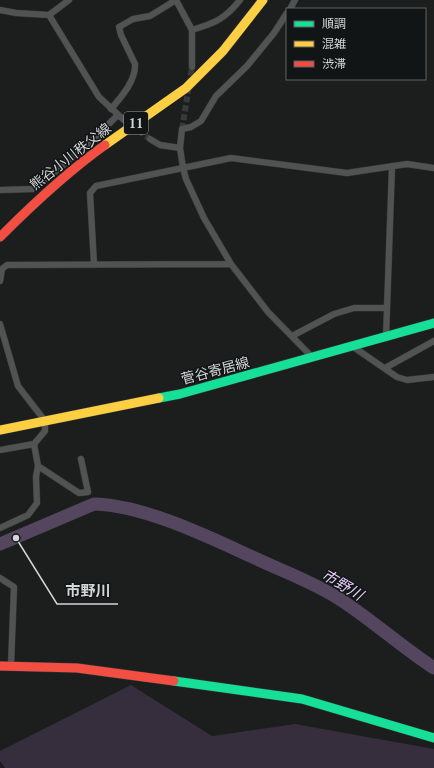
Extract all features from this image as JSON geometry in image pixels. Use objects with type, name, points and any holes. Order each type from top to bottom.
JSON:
[{"type":"main road","name":"熊谷小川秩父線","points":[[0,237],[37,200],[78,164],[186,88],[222,51],[263,0]]},
{"type":"main road","name":"菅谷寄居線","points":[[0,430],[180,394],[434,323]]},
{"type":"main road","points":[[0,666],[11,665],[77,668],[302,699],[434,738]]},
{"type":"street","points":[[0,10],[16,13],[49,15],[69,0]]},
{"type":"street","points":[[111,109],[130,82],[135,69],[135,64],[121,35],[119,27],[133,20],[150,16],[176,0],[192,30],[192,67]]},
{"type":"street","points":[[192,30],[216,22],[230,13],[240,0]]},
{"type":"street","points":[[49,15],[89,82],[111,109],[124,120]]},
{"type":"street","points":[[286,15],[274,33],[247,66],[216,96],[201,121],[191,127],[182,129],[180,148],[186,179],[204,218],[231,264],[268,312],[312,357]]},
{"type":"street","points":[[0,190],[34,189],[87,145],[118,116]]},
{"type":"street","points":[[150,140],[160,145],[180,148]]},
{"type":"street","points":[[94,264],[90,197],[92,190],[96,186],[231,158],[347,173],[407,164],[434,168]]},
{"type":"street","points":[[386,337],[392,166]]},
{"type":"street","points":[[0,281],[2,269],[7,265],[231,264]]},
{"type":"street","points":[[292,336],[334,314],[354,308],[387,308]]},
{"type":"street","points":[[0,324],[18,386],[45,420],[45,431],[34,444],[0,450]]},
{"type":"street","points":[[386,368],[434,341]]},
{"type":"street","points":[[352,346],[386,368],[396,377],[407,380],[434,377]]},
{"type":"street","points":[[0,528],[32,511],[38,499],[36,477],[38,466],[34,444]]},
{"type":"street","points":[[38,466],[79,494],[88,492],[81,459]]},
{"type":"street","points":[[0,578],[14,587],[11,665]]},
{"type":"shaded area","points":[[131,685],[212,736],[295,724],[434,749],[434,768],[5,768],[0,761],[0,751]]},
{"type":"waterway","name":"市野川","points":[[0,544],[94,504],[135,510],[200,533],[321,588],[353,608],[434,668]]},
{"type":"tunnel","points":[[182,129],[192,67]]},
{"type":"tunnel","points":[[124,120],[150,139]]},
{"type":"traffic: fast","points":[[159,398],[180,394],[434,323]]},
{"type":"traffic: fast","points":[[174,681],[302,699],[434,738]]},
{"type":"traffic: slow","points":[[105,145],[186,88],[223,51],[263,0]]},
{"type":"traffic: slow","points":[[0,430],[159,398]]},
{"type":"traffic: jam","points":[[0,237],[25,212],[77,166],[105,145]]},
{"type":"traffic: jam","points":[[0,666],[77,668],[174,681]]},
{"type":"place","name":"市野川","points":[[16,538]]}]
